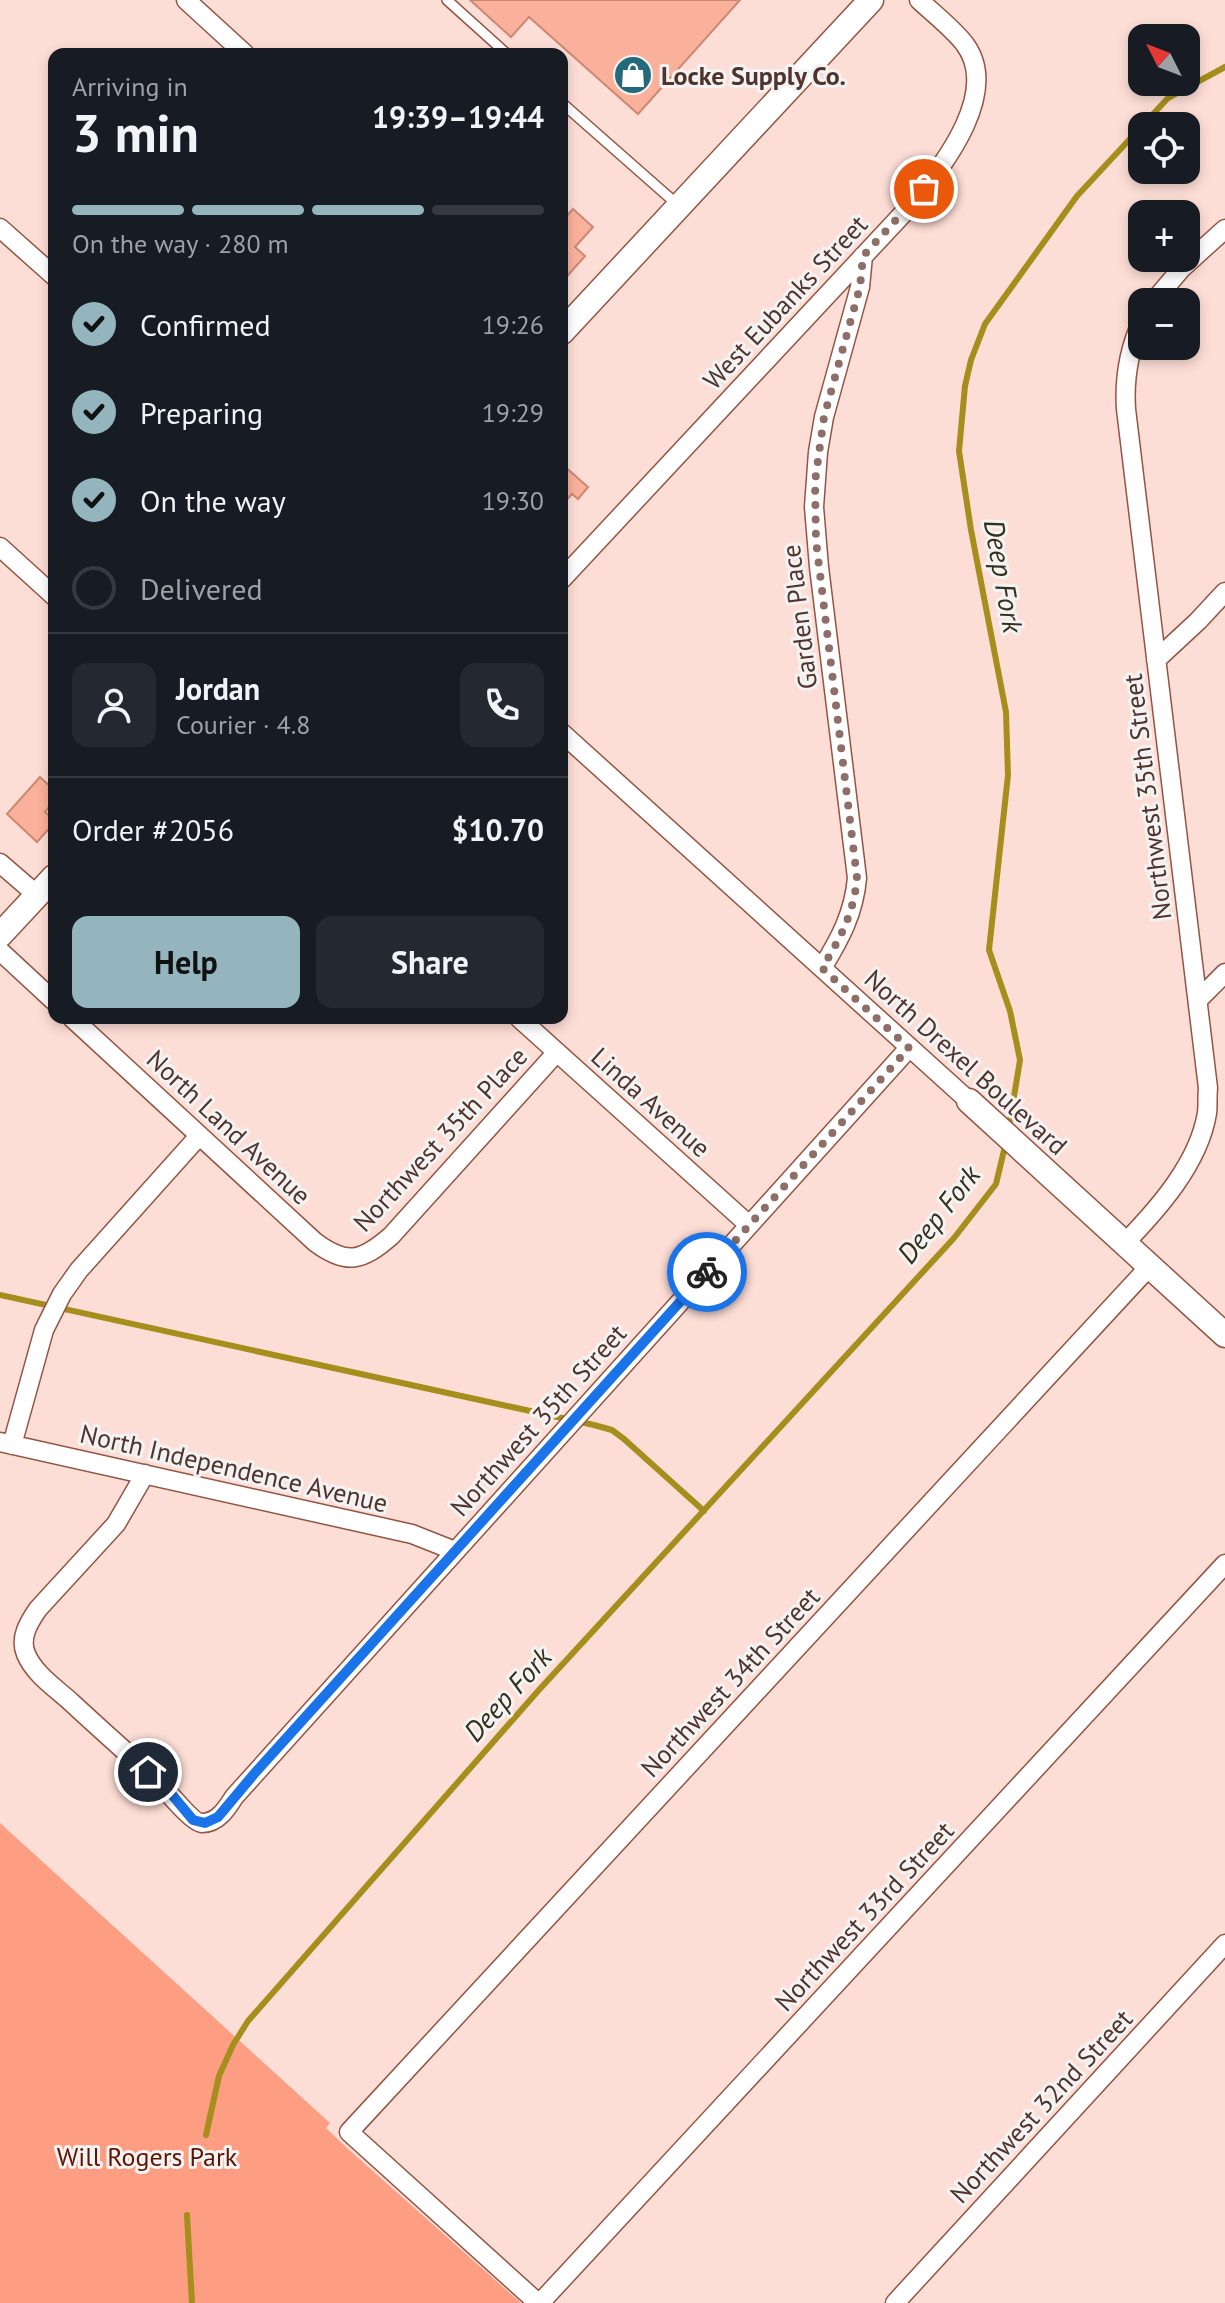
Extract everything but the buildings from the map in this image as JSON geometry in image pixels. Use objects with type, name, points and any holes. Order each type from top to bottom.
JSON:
[{"type":"main road","points":[[568,326],[871,0]]},
{"type":"main road","points":[[0,935],[48,883]]},
{"type":"main road","name":"North Drexel Boulevard","points":[[969,1101],[1225,1335]]},
{"type":"street","points":[[186,0],[238,48]]},
{"type":"street","name":"West Eubanks Street","points":[[568,573],[913,203],[935,174],[970,113],[977,76],[965,44],[919,0]]},
{"type":"street","points":[[0,228],[48,271]]},
{"type":"street","points":[[1165,288],[1225,229]]},
{"type":"street","name":"Garden Place","points":[[822,968],[851,913],[857,878],[816,541],[815,482],[824,417],[860,287],[863,256]]},
{"type":"street","name":"Northwest 35th Street","points":[[1124,1244],[1178,1177],[1194,1151],[1207,1113],[1208,1088],[1125,388],[1129,360]]},
{"type":"street","points":[[0,547],[48,591]]},
{"type":"street","points":[[1156,660],[1225,592]]},
{"type":"street","name":"North Drexel Boulevard","points":[[568,738],[969,1101]]},
{"type":"street","points":[[0,863],[37,895]]},
{"type":"street","points":[[0,951],[48,995]]},
{"type":"street","points":[[1198,1000],[1225,973]]},
{"type":"street","name":"North Land Avenue","points":[[78,1024],[329,1252],[359,1258]]},
{"type":"street","name":"Linda Avenue","points":[[526,1024],[749,1225]]},
{"type":"street","name":"Northwest 35th Street","points":[[145,1474],[116,1524],[38,1609],[28,1624],[24,1648],[27,1657],[48,1681],[168,1790],[193,1820],[205,1823],[225,1810],[909,1048]]},
{"type":"street","name":"Northwest 35th Place","points":[[359,1258],[391,1236],[557,1052]]},
{"type":"street","points":[[6,1443],[46,1325],[62,1294],[87,1261],[199,1136]]},
{"type":"street","name":"Northwest 34th Street","points":[[539,2303],[349,2132],[1149,1267]]},
{"type":"street","name":"North Independence Avenue","points":[[6,1443],[412,1534],[455,1551]]},
{"type":"street","name":"Northwest 33rd Street","points":[[539,2303],[1225,1564]]},
{"type":"street","name":"Northwest 32nd Street","points":[[895,2303],[1225,1944]]},
{"type":"lane","points":[[447,0],[500,48]]},
{"type":"lane","points":[[568,108],[679,206]]},
{"type":"green space","name":"Will Rogers Park","points":[[0,1823],[330,2123],[326,2128],[347,2148],[521,2303],[0,2303]]},
{"type":"waterway","name":"Deep Fork","points":[[1155,112],[1168,98],[1225,67]]},
{"type":"waterway","name":"Deep Fork","points":[[1009,1127],[1020,1060],[1010,1011],[989,950],[1008,775],[1006,712],[959,451],[965,386],[985,324],[1077,196],[1128,141]]},
{"type":"waterway","name":"Deep Fork","points":[[206,2135],[219,2076],[248,2021],[538,1691],[954,1238],[996,1184],[1006,1142]]},
{"type":"waterway","points":[[0,1295],[612,1430],[704,1511]]},
{"type":"waterway","name":"Deep Fork","points":[[187,2215],[192,2303]]},
{"type":"way so far","points":[[707,1272],[909,1048],[822,968],[851,913],[857,878],[814,507],[824,417],[860,287],[863,256],[924,189]]},
{"type":"place","name":"Locke Supply Co.","points":[[633,75]]},
{"type":"route","points":[[148,1772],[193,1820],[205,1823],[218,1817],[707,1272]]}]
